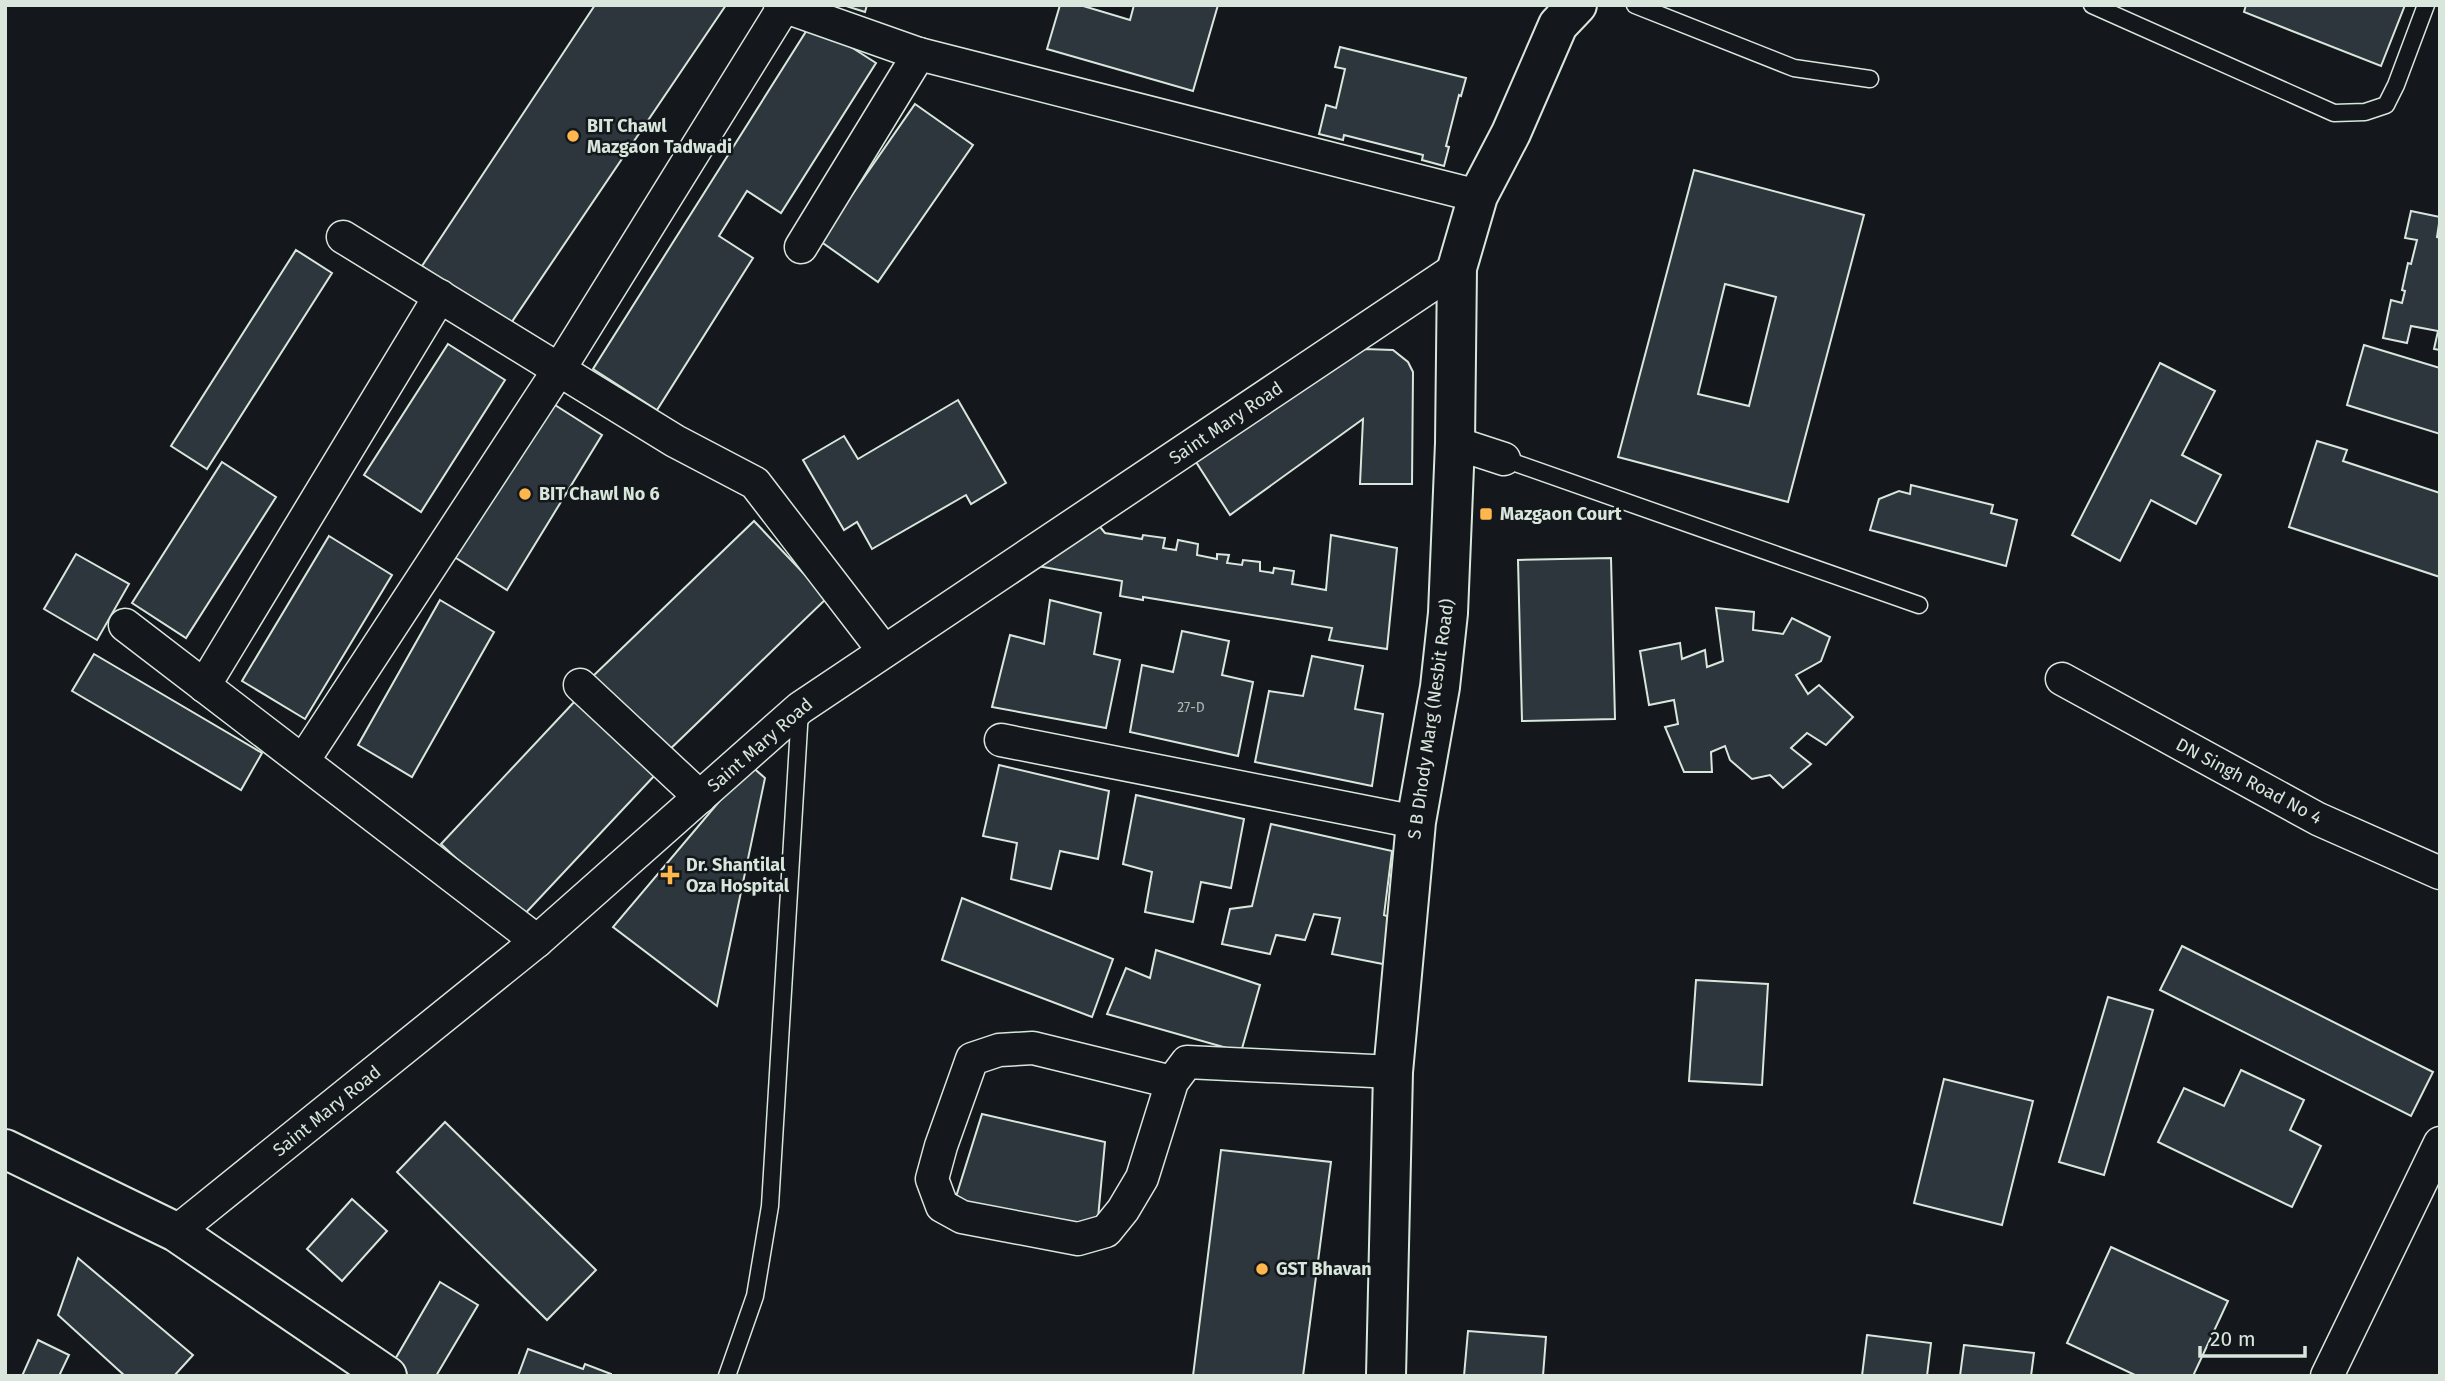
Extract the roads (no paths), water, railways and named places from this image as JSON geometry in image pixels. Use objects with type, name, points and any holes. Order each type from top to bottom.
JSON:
[{"type":"main road","name":"S B Dhody Marg (Nesbit Road)","points":[[1386,1376],[1393,1072],[1416,822],[1440,687],[1448,613],[1455,443],[1457,268],[1478,196],[1511,133],[1558,25],[1577,5]]},
{"type":"main road","points":[[5,1149],[176,1232],[387,1376]]},
{"type":"street","points":[[303,761],[560,368],[783,6],[919,54],[1478,196]]},
{"type":"street","points":[[801,247],[919,54]]},
{"type":"street","points":[[343,237],[676,441],[755,483],[884,651]]},
{"type":"street","name":"Saint Mary Road","points":[[176,1232],[537,941],[800,708],[1457,268]]},
{"type":"street","points":[[204,686],[440,296]]},
{"type":"street","points":[[1455,443],[1504,459]]},
{"type":"street","points":[[125,625],[537,941]]},
{"type":"street","name":"DN Singh Road No 4","points":[[2063,679],[2318,819],[2440,873]]},
{"type":"street","points":[[580,685],[700,797]]},
{"type":"street","points":[[1001,740],[1416,822]]},
{"type":"street","points":[[1171,1082],[1033,1048],[999,1050],[972,1059],[932,1179],[942,1206],[962,1217],[1078,1239],[1106,1231],[1123,1210],[1142,1178],[1171,1082],[1186,1062],[1393,1072]]},
{"type":"street","points":[[2326,1376],[2438,1151]]},
{"type":"lane","points":[[1634,5],[1794,68],[1871,79]]},
{"type":"lane","points":[[2092,5],[2334,113],[2365,112],[2386,105],[2426,5]]},
{"type":"lane","points":[[1504,459],[1919,605]]},
{"type":"lane","points":[[727,1376],[755,1296],[770,1206],[800,708]]},
{"type":"place","name":"BIT Chawl Mazgaon Tadwadi","points":[[573,136]]},
{"type":"place","name":"BIT Chawl No 6","points":[[525,494]]},
{"type":"place","name":"Mazgaon Court","points":[[1486,514]]},
{"type":"place","name":"Dr. Shantilal Oza Hospital","points":[[670,875]]},
{"type":"place","name":"GST Bhavan","points":[[1262,1269]]}]
